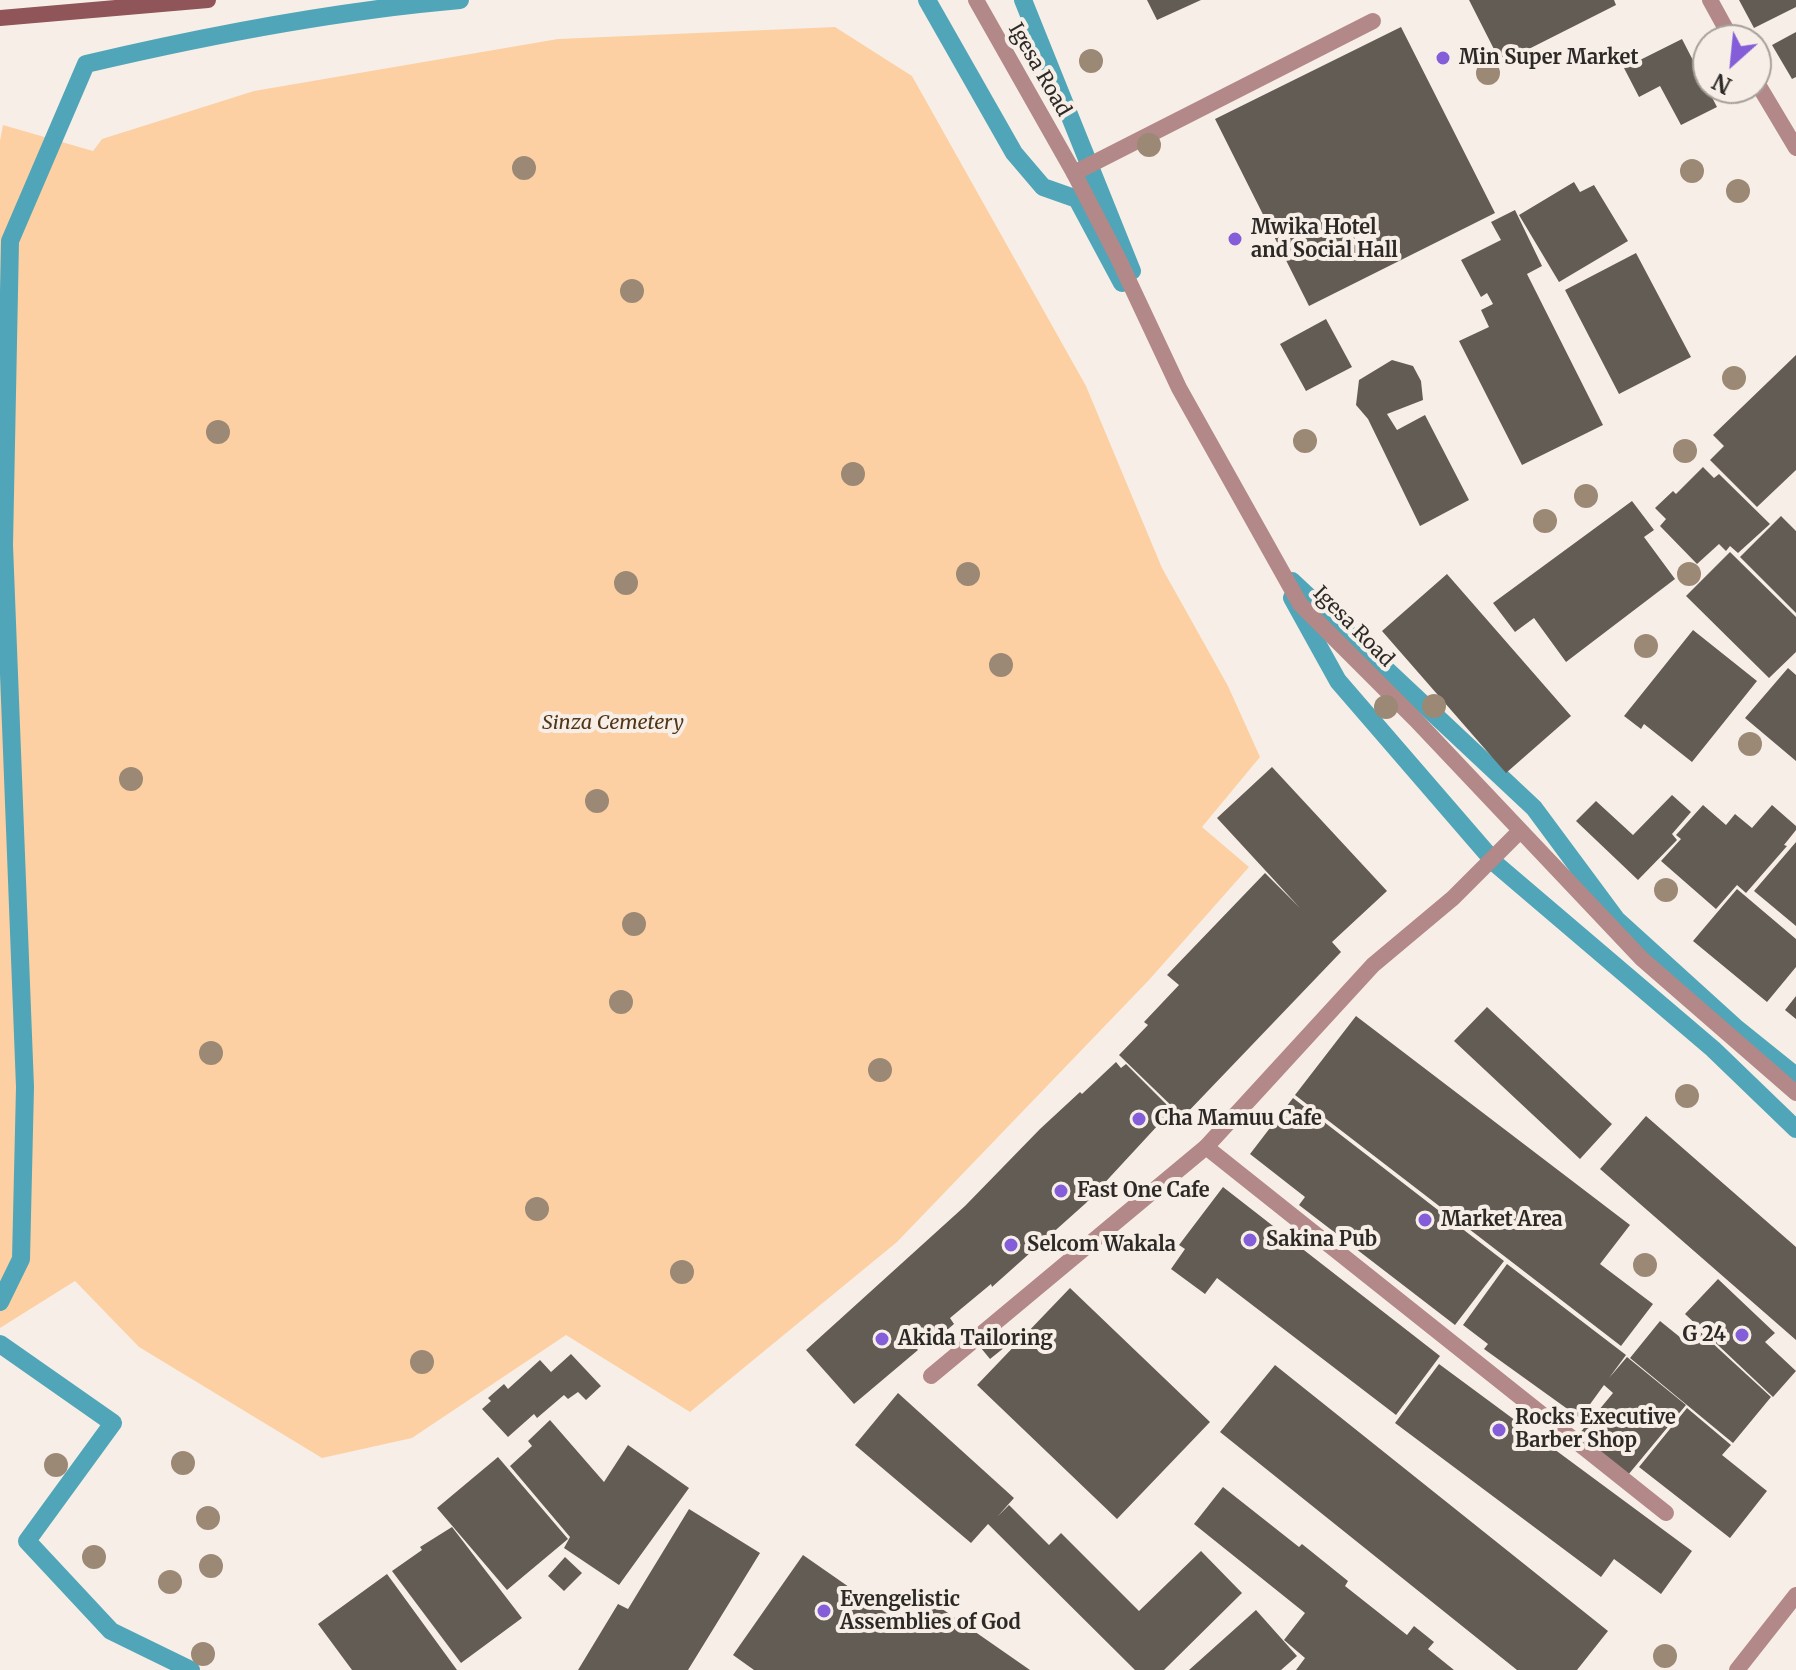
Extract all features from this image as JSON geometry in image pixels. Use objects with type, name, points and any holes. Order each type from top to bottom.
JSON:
[{"type":"main road","points":[[0,18],[208,0]]},
{"type":"street","name":"Igesa Road","points":[[976,0],[1074,173],[1179,388],[1300,604],[1349,650],[1642,959],[1796,1093]]},
{"type":"street","points":[[1710,0],[1723,24]]},
{"type":"street","points":[[1074,173],[1373,21]]},
{"type":"street","points":[[1770,104],[1796,148]]},
{"type":"street","points":[[931,1376],[1206,1147],[1373,965],[1453,898],[1520,831]]},
{"type":"street","points":[[1206,1147],[1666,1513]]},
{"type":"street","points":[[1737,1670],[1796,1595]]},
{"type":"green space","name":"Sinza Cemetery","points":[[835,27],[912,76],[1086,386],[1162,568],[1228,686],[1260,757],[1202,827],[1249,867],[1149,980],[897,1242],[690,1412],[566,1335],[412,1438],[322,1458],[139,1347],[75,1281],[0,1328],[0,141],[3,125],[93,151],[102,139],[254,91],[558,39]]},
{"type":"building","points":[[1147,0],[1201,0],[1157,20]]},
{"type":"building","points":[[1469,0],[1614,0],[1616,5],[1501,63]]},
{"type":"building","points":[[1739,0],[1796,0],[1796,7],[1762,24],[1752,24]]},
{"type":"building","points":[[1401,27],[1495,213],[1309,306],[1215,119]]},
{"type":"building","points":[[1796,32],[1796,77],[1792,79],[1772,45]]},
{"type":"building","points":[[1682,39],[1692,58],[1692,104],[1715,104],[1717,107],[1681,125],[1660,86],[1639,97],[1624,68]]},
{"type":"building","points":[[1574,182],[1580,192],[1594,185],[1628,241],[1559,282],[1519,215]]},
{"type":"building","points":[[1515,210],[1542,266],[1527,274],[1603,425],[1522,465],[1459,341],[1489,327],[1481,310],[1493,304],[1487,293],[1481,297],[1461,260],[1501,240],[1491,222]]},
{"type":"building","points":[[1636,253],[1691,357],[1619,394],[1565,290]]},
{"type":"building","points":[[1326,319],[1352,367],[1306,391],[1280,344]]},
{"type":"building","points":[[1796,355],[1796,470],[1757,507],[1710,460],[1724,446],[1713,435]]},
{"type":"building","points":[[1392,360],[1413,366],[1421,381],[1423,400],[1387,414],[1397,430],[1425,415],[1469,500],[1420,526],[1368,419],[1356,405],[1359,380]]},
{"type":"building","points":[[1703,467],[1714,478],[1719,474],[1770,524],[1738,553],[1730,546],[1726,551],[1719,544],[1697,564],[1660,526],[1666,519],[1655,508],[1673,491],[1676,494]]},
{"type":"building","points":[[1632,501],[1654,530],[1644,537],[1675,579],[1566,662],[1534,618],[1515,632],[1493,603]]},
{"type":"building","points":[[1781,516],[1796,531],[1796,613],[1740,557]]},
{"type":"building","points":[[1730,552],[1796,617],[1796,652],[1769,678],[1686,596]]},
{"type":"building","points":[[1447,574],[1571,716],[1506,773],[1382,631]]},
{"type":"building","points":[[1693,630],[1757,681],[1692,762],[1644,724],[1641,729],[1624,716]]},
{"type":"building","points":[[1788,668],[1796,675],[1796,761],[1745,718]]},
{"type":"building","points":[[1272,767],[1387,891],[1332,942],[1341,952],[1183,1117],[1119,1055],[1148,1025],[1144,1022],[1179,985],[1167,975],[1265,873],[1300,908],[1217,818]]},
{"type":"building","points":[[1672,795],[1691,812],[1672,834],[1677,840],[1638,880],[1576,821],[1596,801],[1633,835]]},
{"type":"building","points":[[1703,805],[1726,825],[1735,814],[1752,828],[1772,805],[1796,826],[1784,845],[1787,846],[1746,893],[1737,885],[1716,909],[1661,861],[1681,839],[1676,835]]},
{"type":"building","points":[[1796,842],[1796,926],[1754,891]]},
{"type":"building","points":[[1737,889],[1796,939],[1796,967],[1767,1002],[1693,941]]},
{"type":"building","points":[[1796,996],[1796,1019],[1785,1010]]},
{"type":"building","points":[[1487,1007],[1612,1124],[1580,1159],[1454,1041]]},
{"type":"building","points":[[1356,1016],[1630,1225],[1600,1264],[1653,1304],[1621,1346],[1295,1095]]},
{"type":"building","points":[[1116,1062],[1121,1068],[1126,1064],[1172,1110],[1086,1203],[992,1287],[991,1284],[950,1318],[954,1324],[934,1341],[922,1327],[911,1336],[914,1339],[910,1342],[918,1350],[854,1404],[806,1350],[965,1206],[1040,1129]]},
{"type":"building","points":[[1293,1098],[1504,1261],[1455,1325],[1299,1205],[1305,1197],[1250,1154]]},
{"type":"building","points":[[1646,1116],[1796,1247],[1796,1340],[1600,1169]]},
{"type":"building","points":[[1223,1187],[1440,1356],[1396,1415],[1217,1278],[1205,1294],[1171,1269],[1185,1249],[1179,1245]]},
{"type":"building","points":[[1507,1264],[1626,1355],[1609,1378],[1627,1357],[1686,1405],[1628,1475],[1579,1434],[1613,1393],[1604,1385],[1580,1418],[1484,1349],[1488,1344],[1463,1325]]},
{"type":"building","points":[[1718,1279],[1775,1333],[1765,1342],[1796,1371],[1773,1397],[1685,1314]]},
{"type":"building","points":[[1070,1288],[1210,1422],[1117,1519],[977,1385]]},
{"type":"building","points":[[1660,1321],[1686,1342],[1696,1328],[1771,1397],[1733,1443],[1630,1358]]},
{"type":"building","points":[[993,1330],[1005,1347],[990,1359],[976,1342]]},
{"type":"building","points":[[571,1354],[601,1386],[586,1400],[578,1392],[568,1399],[564,1395],[537,1418],[534,1414],[508,1437],[482,1409],[491,1401],[488,1398],[504,1384],[508,1389],[540,1360],[551,1372]]},
{"type":"building","points":[[1439,1364],[1692,1551],[1661,1594],[1614,1559],[1601,1577],[1395,1423]]},
{"type":"building","points":[[1275,1365],[1608,1631],[1577,1670],[1517,1670],[1220,1432]]},
{"type":"building","points":[[898,1393],[1014,1498],[998,1516],[1009,1505],[1049,1545],[1061,1533],[1139,1611],[1201,1551],[1242,1593],[1164,1670],[1135,1670],[988,1524],[971,1543],[855,1445]]},
{"type":"building","points":[[1687,1408],[1731,1445],[1722,1455],[1767,1491],[1730,1538],[1639,1467]]},
{"type":"building","points":[[550,1420],[604,1482],[628,1445],[689,1488],[619,1585],[564,1548],[570,1537],[510,1466],[532,1446],[528,1441]]},
{"type":"building","points":[[498,1457],[568,1539],[507,1590],[437,1508]]},
{"type":"building","points":[[1223,1487],[1348,1581],[1345,1586],[1407,1635],[1414,1626],[1434,1642],[1428,1649],[1454,1670],[1296,1670],[1305,1658],[1284,1640],[1305,1613],[1194,1524]]},
{"type":"building","points":[[689,1509],[760,1553],[688,1670],[578,1670],[618,1604],[628,1609]]},
{"type":"building","points":[[452,1527],[522,1618],[461,1663],[392,1571],[422,1550],[420,1547]]},
{"type":"building","name":"Evengelistic Assemblies of God","points":[[803,1555],[905,1626],[925,1597],[1030,1670],[754,1670],[733,1655]]},
{"type":"building","points":[[565,1557],[582,1573],[564,1591],[548,1576]]},
{"type":"building","points":[[387,1574],[457,1670],[352,1670],[318,1624]]},
{"type":"building","points":[[1256,1610],[1297,1656],[1281,1670],[1189,1670]]},
{"type":"waterway","points":[[0,1302],[21,1259],[25,1087],[4,545],[10,241],[86,64],[272,25],[460,0]]},
{"type":"waterway","points":[[927,0],[1014,153],[1043,187],[1077,199],[1122,283]]},
{"type":"waterway","points":[[1023,0],[1132,271]]},
{"type":"waterway","points":[[1292,581],[1534,808],[1617,920],[1735,1027],[1796,1076]]},
{"type":"waterway","points":[[1292,598],[1338,681],[1497,865],[1713,1049],[1796,1129]]},
{"type":"waterway","points":[[0,1344],[113,1423],[27,1541],[111,1631],[191,1670]]},
{"type":"place","name":"Min Super Market","points":[[1443,58]]},
{"type":"place","name":"Mwika Hotel and Social Hall","points":[[1235,239]]},
{"type":"place","name":"Cha Mamuu Cafe","points":[[1139,1119]]},
{"type":"place","name":"Fast One Cafe","points":[[1061,1191]]},
{"type":"place","name":"Market Area","points":[[1425,1220]]},
{"type":"place","name":"Sakina Pub","points":[[1250,1240]]},
{"type":"place","name":"Selcom Wakala","points":[[1011,1245]]},
{"type":"place","name":"G 24","points":[[1742,1335]]},
{"type":"place","name":"Akida Tailoring","points":[[882,1339]]},
{"type":"place","name":"Rocks Executive Barber Shop","points":[[1499,1430]]},
{"type":"place","name":"Evengelistic Assemblies of God","points":[[824,1611]]}]
